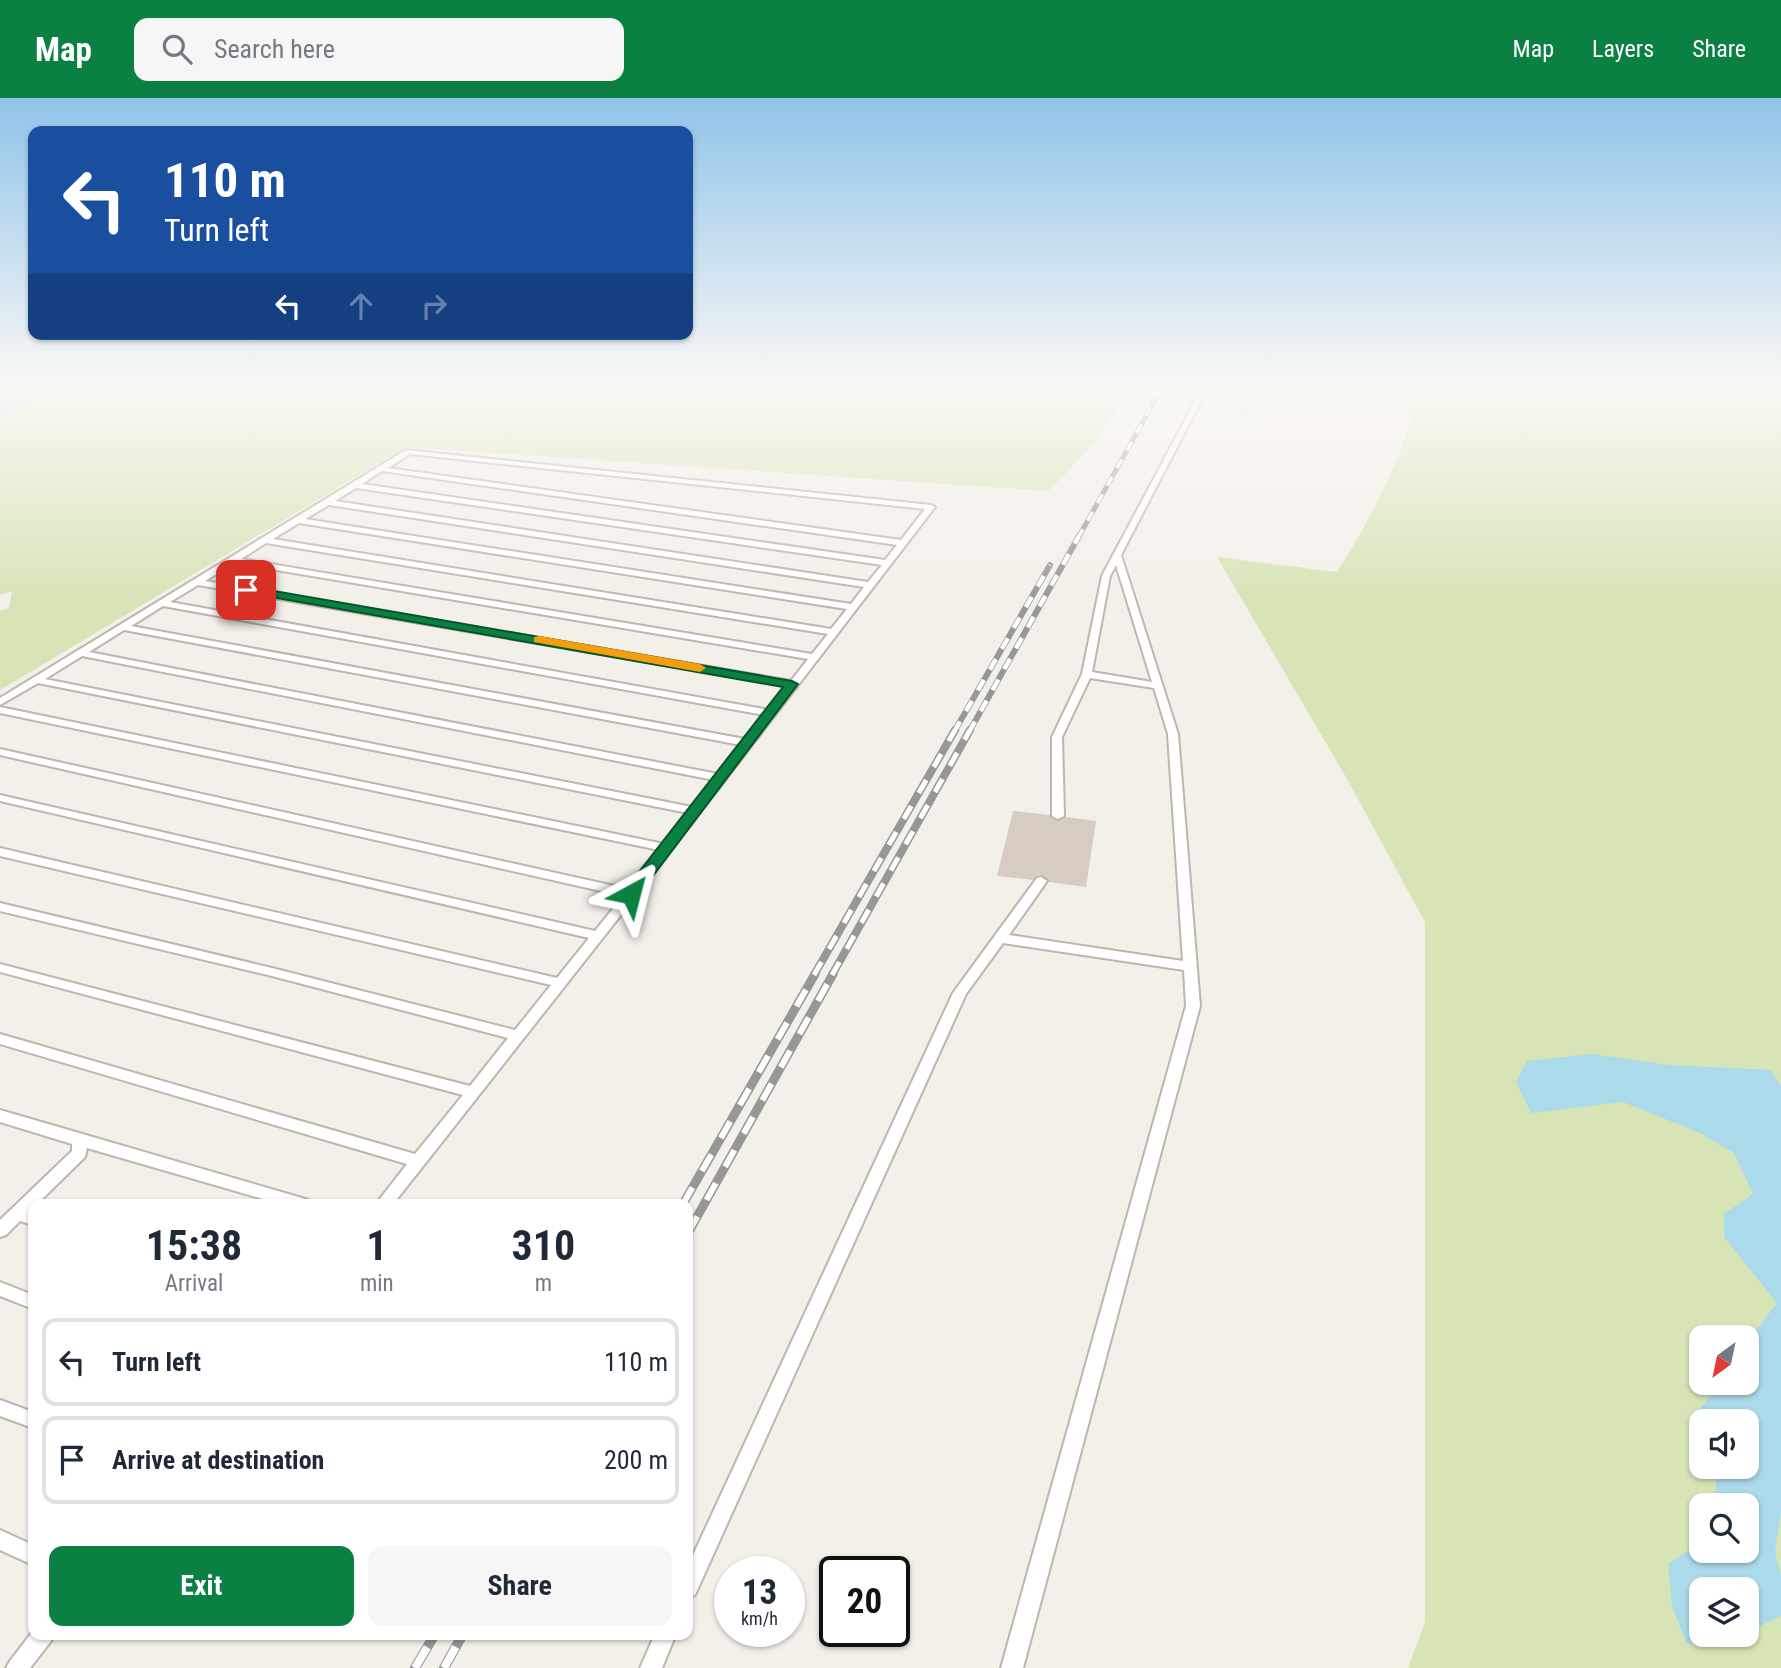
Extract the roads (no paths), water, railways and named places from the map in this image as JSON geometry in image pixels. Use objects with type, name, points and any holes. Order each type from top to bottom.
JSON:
[{"type":"lane","points":[[0,702],[400,457]]},
{"type":"lane","points":[[388,1199],[598,936],[868,585],[931,508],[464,457]]},
{"type":"lane","points":[[1058,816],[1058,737],[1087,674],[1106,576],[1168,457]]},
{"type":"lane","points":[[381,469],[902,543]]},
{"type":"lane","points":[[355,485],[886,563]]},
{"type":"lane","points":[[328,502],[868,585]]},
{"type":"lane","points":[[297,520],[851,607]]},
{"type":"lane","points":[[265,540],[832,632]]},
{"type":"lane","points":[[1012,1668],[1193,1006],[1172,734],[1117,555]]},
{"type":"lane","points":[[233,560],[813,657]]},
{"type":"lane","points":[[197,582],[792,684]]},
{"type":"lane","points":[[162,603],[769,713]]},
{"type":"lane","points":[[123,627],[747,743]]},
{"type":"lane","points":[[80,653],[720,778]]},
{"type":"lane","points":[[1087,674],[1157,686]]},
{"type":"lane","points":[[36,680],[695,811]]},
{"type":"lane","points":[[0,710],[666,848]]},
{"type":"lane","points":[[0,752],[631,894]]},
{"type":"lane","points":[[0,798],[598,936]]},
{"type":"lane","points":[[0,852],[560,983]]},
{"type":"lane","points":[[693,1577],[960,993],[1041,881]]},
{"type":"lane","points":[[0,907],[272,972],[518,1036]]},
{"type":"lane","points":[[1000,938],[1188,966]]},
{"type":"lane","points":[[0,968],[473,1092]]},
{"type":"lane","points":[[0,1039],[419,1161]]},
{"type":"lane","points":[[0,1116],[285,1199]]},
{"type":"lane","points":[[40,1199],[80,1153],[79,1140]]},
{"type":"lane","points":[[0,1230],[25,1216]]},
{"type":"lane","points":[[0,1289],[28,1300]]},
{"type":"lane","points":[[0,1408],[28,1418]]},
{"type":"lane","points":[[0,1540],[28,1553]]},
{"type":"lane","points":[[17,1668],[39,1640]]},
{"type":"lane","points":[[651,1668],[664,1640]]},
{"type":"water","points":[[1592,1054],[1669,1065],[1771,1070],[1781,1086],[1781,1511],[1775,1552],[1781,1576],[1781,1616],[1759,1626],[1759,1577],[1689,1577],[1689,1644],[1686,1643],[1672,1606],[1668,1564],[1689,1551],[1689,1563],[1759,1563],[1759,1493],[1715,1493],[1716,1479],[1759,1479],[1759,1409],[1700,1409],[1711,1395],[1759,1395],[1759,1326],[1777,1303],[1724,1237],[1724,1214],[1753,1194],[1734,1153],[1698,1132],[1623,1102],[1531,1113],[1516,1082],[1527,1061]]},
{"type":"railway","points":[[1078,538],[1123,457]]},
{"type":"railway","points":[[969,732],[1079,536]]},
{"type":"railway","points":[[954,732],[1050,565]]},
{"type":"railway","points":[[814,975],[955,730]]},
{"type":"railway","points":[[832,975],[970,730]]},
{"type":"railway","points":[[686,1199],[815,974]]},
{"type":"railway","points":[[693,1224],[833,974]]},
{"type":"railway","points":[[415,1668],[431,1640]]},
{"type":"railway","points":[[444,1668],[460,1640]]}]
